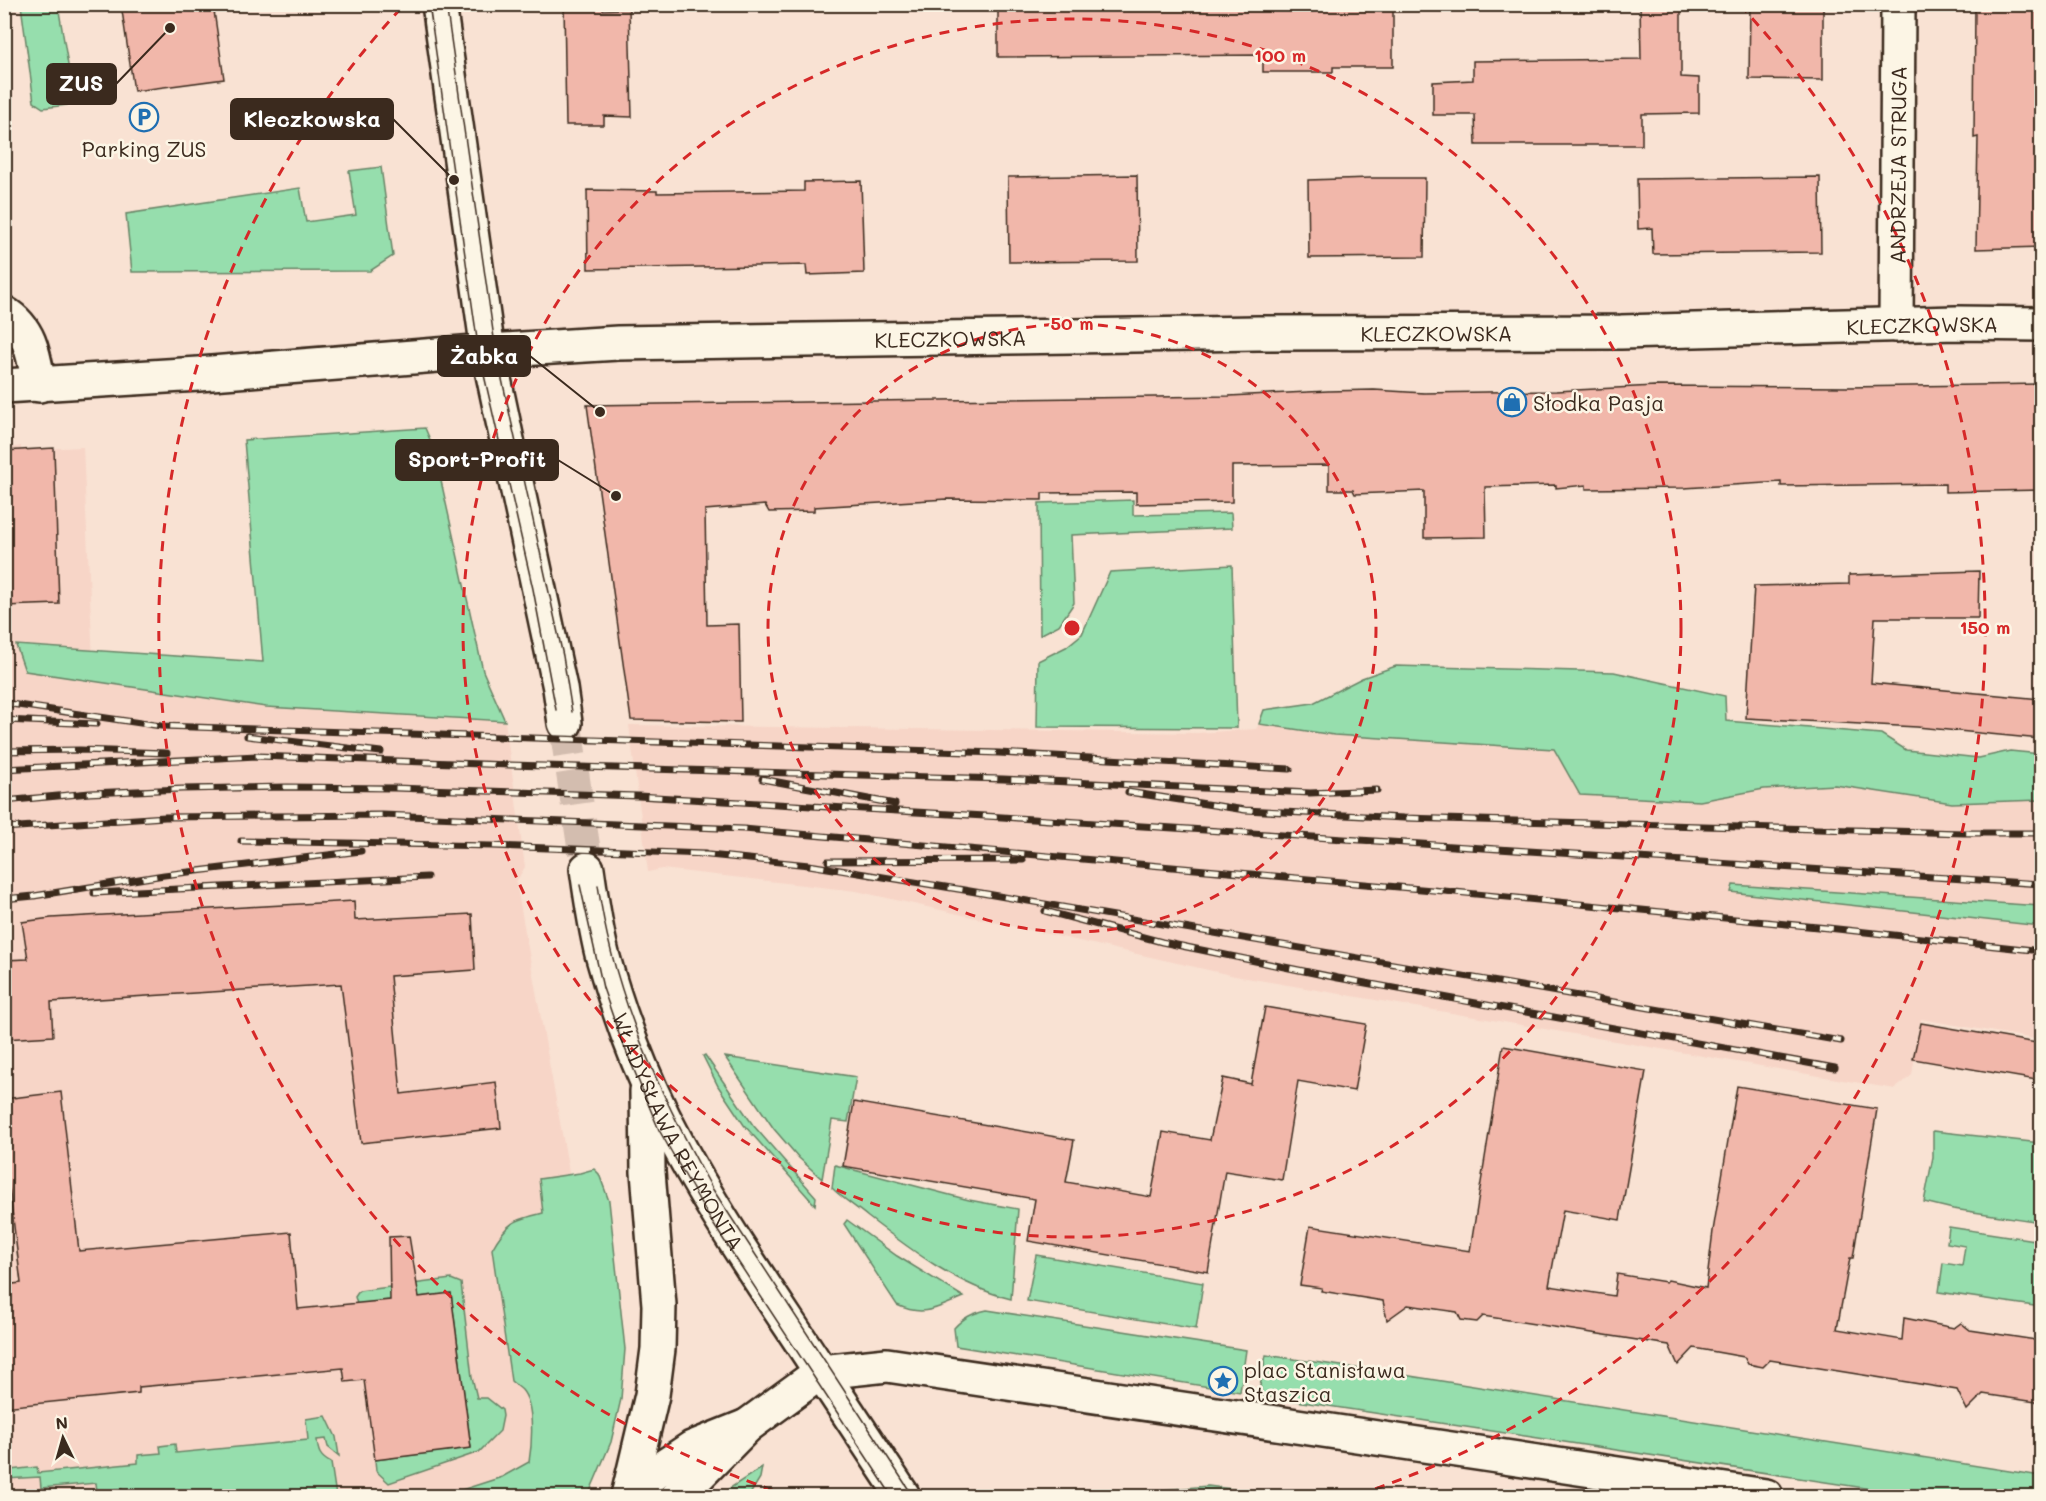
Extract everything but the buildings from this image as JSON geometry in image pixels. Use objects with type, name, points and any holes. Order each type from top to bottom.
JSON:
[{"type":"street","points":[[439,4],[488,351],[560,688],[565,723]]},
{"type":"street","name":"ANDRZEJA STRUGA","points":[[1896,325],[1898,4]]},
{"type":"street","points":[[4,313],[13,318],[27,337],[32,348],[39,385]]},
{"type":"street","name":"KLECZKOWSKA","points":[[4,386],[618,343],[1258,333],[1621,332],[2042,324]]},
{"type":"street","name":"WŁADYSŁAWA REYMONTA","points":[[587,869],[602,952],[630,1038],[663,1116],[710,1200],[821,1372]]},
{"type":"street","points":[[628,1496],[652,1395],[658,1349],[659,1305],[648,1172],[647,1080]]},
{"type":"street","points":[[678,1497],[747,1426],[821,1372],[887,1365],[1268,1420],[1766,1497]]},
{"type":"street","points":[[821,1372],[903,1497]]},
{"type":"street","points":[[628,1496],[656,1472],[692,1448],[747,1426]]},
{"type":"shaded area","points":[[21,446],[21,450],[83,447],[94,682],[266,707],[505,721],[525,867],[516,882],[568,1166],[605,1454],[585,1496],[5,1496],[5,449]]},
{"type":"shaded area","points":[[1259,724],[1334,735],[1554,749],[1580,795],[1700,801],[1764,789],[1835,785],[1952,803],[2041,800],[2041,1040],[1921,1019],[1912,1075],[1895,1089],[1235,976],[856,891],[662,869],[648,872],[629,725],[1197,733],[1256,729]]},
{"type":"green space","points":[[21,5],[58,5],[73,95],[67,105],[43,108],[34,102]]},
{"type":"green space","points":[[381,167],[393,256],[370,271],[132,272],[126,214],[300,188],[306,222],[356,215],[349,171]]},
{"type":"green space","points":[[425,428],[434,449],[483,671],[505,721],[266,707],[25,671],[16,645],[263,662],[244,440]]},
{"type":"green space","points":[[1133,500],[1133,515],[1231,513],[1232,528],[1071,535],[1074,603],[1059,625],[1040,635],[1039,503]]},
{"type":"green space","points":[[1232,565],[1237,728],[1037,727],[1038,661],[1066,647],[1082,634],[1110,572]]},
{"type":"green space","points":[[1396,666],[1614,672],[1725,696],[1726,721],[1881,734],[1906,750],[1979,758],[2010,751],[2041,754],[2041,800],[1952,803],[1835,785],[1764,789],[1700,801],[1580,795],[1554,749],[1334,735],[1259,724],[1264,710],[1313,703],[1362,678]]},
{"type":"green space","points":[[1733,885],[2041,906],[2041,926],[1731,892]]},
{"type":"green space","points":[[705,1055],[753,1125],[816,1197],[815,1205],[744,1125],[718,1086],[703,1056]]},
{"type":"green space","points":[[725,1057],[856,1077],[848,1122],[832,1120],[822,1179],[799,1158],[774,1129]]},
{"type":"green space","points":[[1933,1131],[2041,1143],[2041,1222],[1953,1209],[1924,1202],[1933,1157]]},
{"type":"green space","points":[[835,1165],[969,1200],[1018,1209],[1011,1299],[991,1293],[954,1276],[918,1254],[884,1229],[832,1188]]},
{"type":"green space","points":[[594,1169],[599,1174],[609,1201],[625,1349],[621,1399],[611,1442],[588,1496],[443,1496],[502,1477],[529,1462],[532,1435],[531,1415],[522,1390],[511,1381],[492,1249],[502,1233],[512,1224],[543,1213],[539,1179]]},
{"type":"green space","points":[[847,1220],[897,1256],[964,1297],[924,1311],[897,1305],[844,1224]]},
{"type":"green space","points":[[1949,1227],[2041,1241],[2041,1307],[1939,1292],[1943,1263],[1962,1266],[1965,1246],[1947,1243]]},
{"type":"green space","points":[[1036,1255],[1203,1283],[1196,1329],[1027,1301]]},
{"type":"green space","points":[[451,1279],[461,1283],[472,1377],[477,1398],[487,1398],[502,1410],[500,1431],[479,1452],[389,1483],[376,1471],[375,1460],[471,1447],[451,1293],[357,1304],[355,1297],[359,1291]]},
{"type":"green space","points":[[987,1310],[1246,1350],[1240,1392],[956,1346],[954,1328],[969,1316]]},
{"type":"green space","points":[[1266,1355],[2041,1476],[2041,1496],[1917,1496],[1263,1396],[1260,1386]]},
{"type":"green space","points":[[326,1416],[336,1437],[339,1456],[328,1447],[326,1439],[317,1440],[317,1444],[324,1459],[331,1463],[336,1496],[150,1496],[149,1493],[123,1496],[122,1489],[97,1491],[96,1483],[41,1488],[40,1477],[5,1479],[5,1474],[9,1474],[10,1470],[37,1467],[38,1473],[138,1463],[138,1455],[161,1453],[160,1446],[175,1444],[176,1453],[308,1440],[306,1419]]},
{"type":"green space","points":[[762,1467],[760,1478],[749,1496],[718,1496]]},
{"type":"green space","points":[[1208,1486],[1287,1496],[1119,1496],[1138,1492]]},
{"type":"tunnel","points":[[565,723],[587,869]]},
{"type":"tram line","points":[[429,4],[479,353],[533,589],[556,710]]},
{"type":"tram line","points":[[446,4],[496,352],[563,656],[572,712]]},
{"type":"tram line","points":[[580,885],[603,988],[619,1034],[659,1130],[710,1219],[892,1496]]},
{"type":"tram line","points":[[598,885],[605,925],[627,1004],[674,1116],[712,1188],[913,1496]]},
{"type":"railway","points":[[4,703],[161,726],[999,753],[1290,769]]},
{"type":"railway","points":[[4,720],[97,724]]},
{"type":"railway","points":[[247,736],[381,752]]},
{"type":"railway","points":[[4,751],[80,750],[167,753]]},
{"type":"railway","points":[[4,769],[257,756],[1003,779],[1310,793],[1377,790]]},
{"type":"railway","points":[[762,779],[895,804]]},
{"type":"railway","points":[[4,801],[90,793],[287,787],[638,796],[1002,817],[2042,884]]},
{"type":"railway","points":[[1128,792],[1245,810],[1404,818],[1964,833],[2042,833]]},
{"type":"railway","points":[[4,828],[165,817],[382,815],[744,829],[1455,892],[2042,951]]},
{"type":"railway","points":[[241,841],[492,846],[705,854]]},
{"type":"railway","points":[[4,899],[164,875],[361,851]]},
{"type":"railway","points":[[699,854],[809,865],[964,890],[1841,1041]]},
{"type":"railway","points":[[828,861],[1023,860]]},
{"type":"railway","points":[[94,893],[427,877]]},
{"type":"railway","points":[[1045,911],[1162,942],[1338,978],[1835,1068]]},
{"type":"place","name":"ZUS","points":[[170,28]]},
{"type":"place","name":"Parking ZUS","points":[[144,117]]},
{"type":"place","name":"Kleczkowska","points":[[454,180]]},
{"type":"place","name":"Słodka Pasja","points":[[1512,402]]},
{"type":"place","name":"Żabka","points":[[600,412]]},
{"type":"place","name":"Sport-Profit","points":[[616,496]]},
{"type":"place","name":"plac Stanisława Staszica","points":[[1223,1381]]}]
